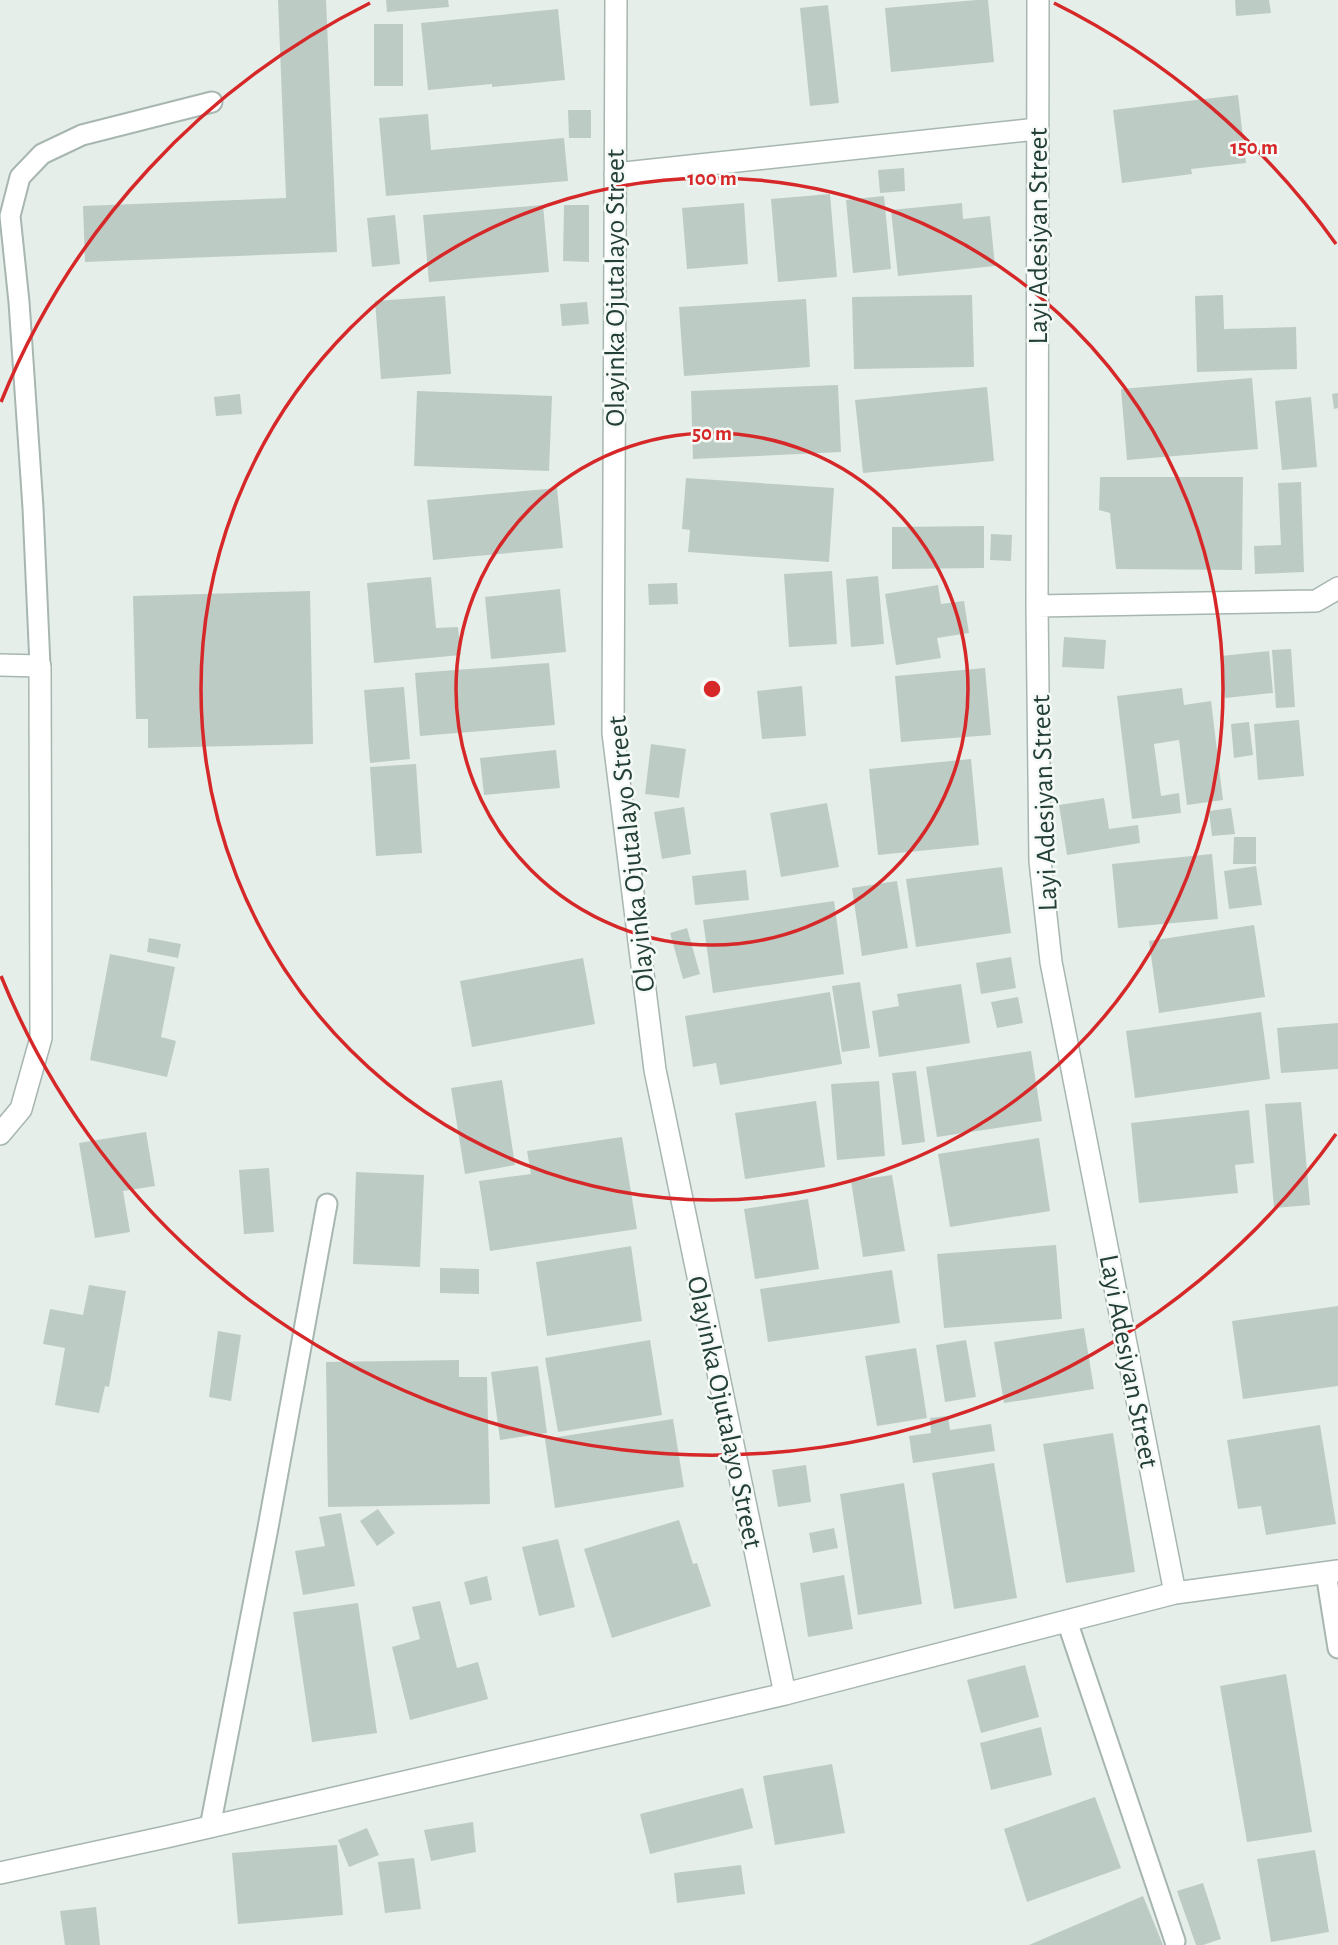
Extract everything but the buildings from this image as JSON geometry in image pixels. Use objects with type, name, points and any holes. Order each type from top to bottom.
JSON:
[{"type":"street","name":"Olayinka Ojutalayo Street","points":[[616,0],[613,733],[654,1070],[785,1693]]},
{"type":"street","name":"Layi Adesiyan Street","points":[[1038,0],[1037,606],[1040,862],[1051,962],[1175,1593]]},
{"type":"street","points":[[615,174],[1037,129]]},
{"type":"street","points":[[1037,606],[1316,601],[1338,588]]},
{"type":"street","points":[[0,665],[40,666],[41,1038],[21,1109],[0,1134]]},
{"type":"street","points":[[0,1873],[785,1693],[1175,1593],[1332,1572]]},
{"type":"lane","points":[[40,666],[32,494],[19,302],[10,216],[20,177],[42,154],[82,135],[212,102]]},
{"type":"lane","points":[[210,1827],[327,1204]]},
{"type":"lane","points":[[1332,1572],[1338,1648]]},
{"type":"lane","points":[[1067,1621],[1175,1941]]}]
